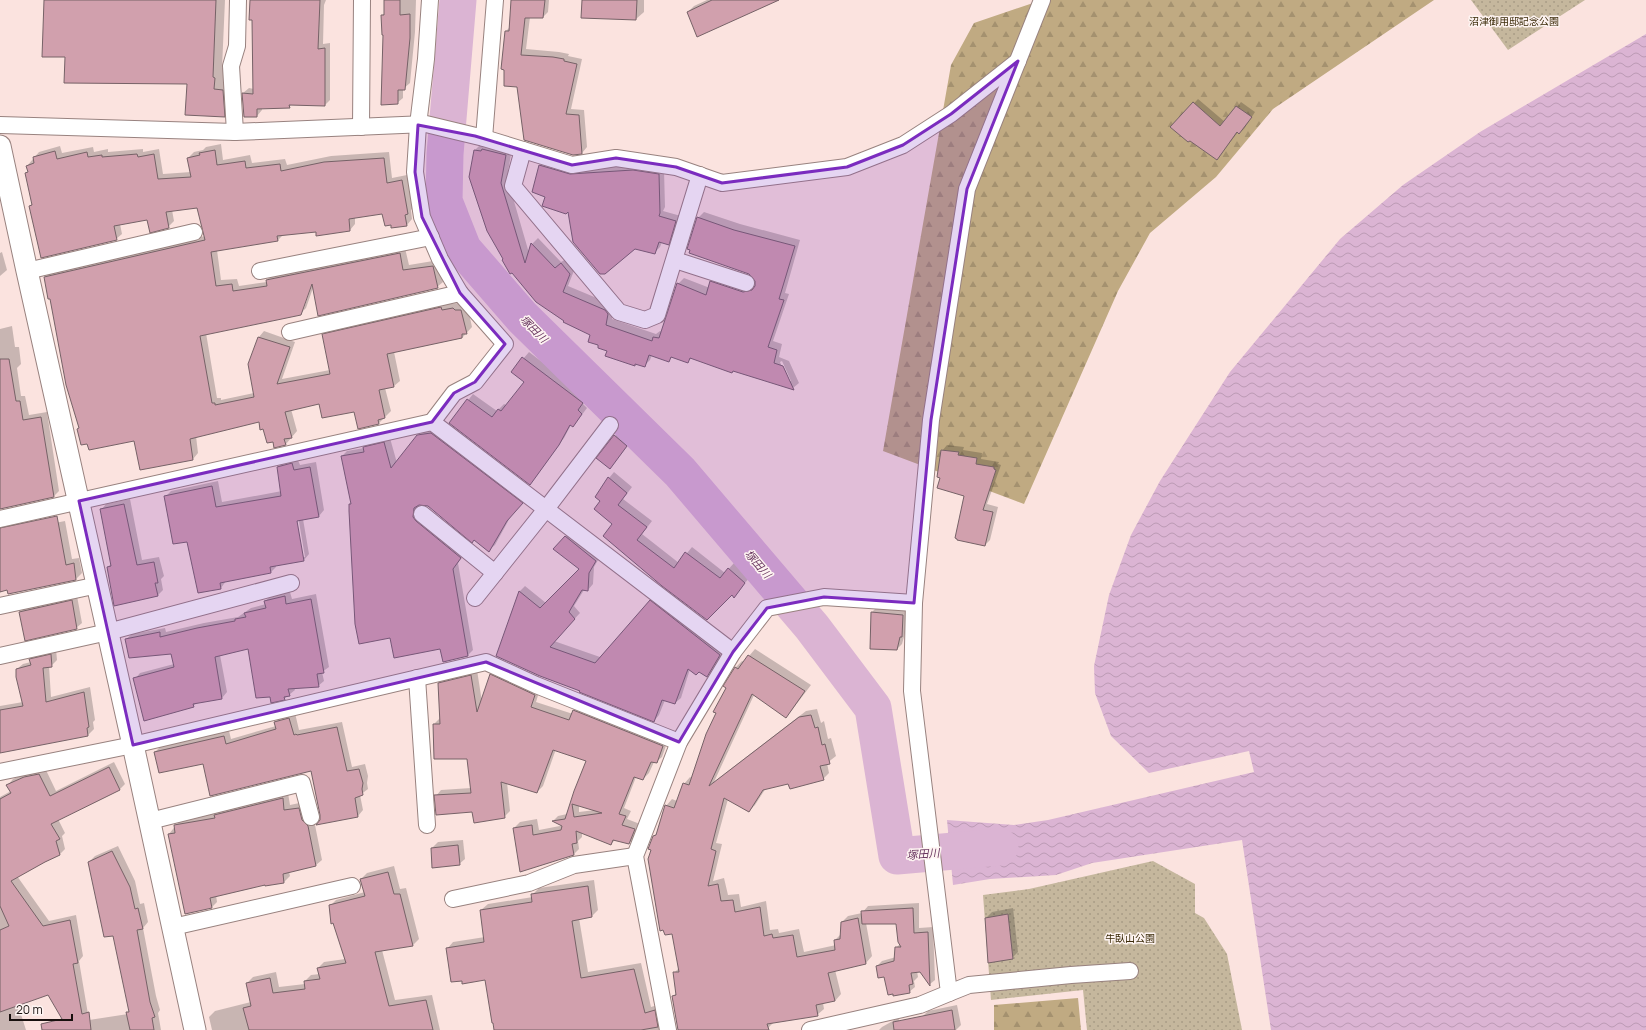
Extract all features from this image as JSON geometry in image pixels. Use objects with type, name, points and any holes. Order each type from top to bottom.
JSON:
[{"type":"street","points":[[235,132],[231,66],[238,46],[238,0]]},
{"type":"street","points":[[361,127],[362,0]]},
{"type":"street","points":[[0,518],[432,422],[454,393],[476,382],[505,344],[460,293],[440,259],[422,217],[415,172],[422,125],[430,0]]},
{"type":"street","points":[[479,137],[495,0]]},
{"type":"street","points":[[949,993],[912,691],[914,603],[931,420],[967,189],[1042,0]]},
{"type":"street","points":[[0,125],[235,132],[422,125],[479,137],[572,164],[616,158],[676,167],[722,183],[847,167],[903,145],[951,114],[1018,61]]},
{"type":"street","points":[[0,146],[134,745],[195,1030]]},
{"type":"street","points":[[522,150],[514,186],[619,312],[644,320],[658,315],[700,175]]},
{"type":"street","points":[[27,271],[194,232]]},
{"type":"street","points":[[260,271],[431,237]]},
{"type":"street","points":[[674,260],[746,283]]},
{"type":"street","points":[[290,332],[460,293]]},
{"type":"street","points":[[432,422],[734,652]]},
{"type":"street","points":[[475,598],[546,509],[610,425]]},
{"type":"street","points":[[422,514],[495,573]]},
{"type":"street","points":[[0,656],[108,632],[291,583]]},
{"type":"street","points":[[0,606],[98,585]]},
{"type":"street","points":[[668,1030],[635,856],[679,742],[734,652],[766,608],[824,597],[914,603]]},
{"type":"street","points":[[0,772],[134,745],[486,662],[536,685],[679,742]]},
{"type":"street","points":[[417,678],[427,825]]},
{"type":"street","points":[[150,821],[302,783],[311,817]]},
{"type":"street","points":[[453,899],[529,883],[574,865],[635,856]]},
{"type":"street","points":[[173,927],[352,886]]},
{"type":"street","points":[[810,1030],[920,1005],[969,985],[1130,971]]},
{"type":"highlighted area","points":[[1018,61],[967,189],[931,420],[914,603],[824,597],[767,608],[733,652],[679,742],[486,662],[133,745],[79,501],[432,422],[454,393],[475,382],[505,344],[460,293],[422,217],[415,172],[418,125],[475,136],[572,165],[616,158],[676,167],[722,183],[847,167],[903,145],[951,114]]},
{"type":"green space","points":[[1042,0],[1434,0],[1273,109],[1216,177],[1150,233],[1118,291],[1024,504],[883,451],[951,65],[974,23]]},
{"type":"green space","name":"沼津御用邸記念公園","points":[[1471,0],[1585,0],[1508,50]]},
{"type":"green space","name":"牛臥山公園","points":[[1153,861],[1195,884],[1195,913],[1204,918],[1227,954],[1242,1030],[1087,1030],[1083,990],[991,1000],[983,895],[1029,889]]},
{"type":"green space","points":[[1078,998],[1081,1030],[994,1030],[994,1005]]},
{"type":"water","points":[[1646,34],[1646,1030],[1271,1030],[1242,840],[1092,863],[1056,875],[990,879],[953,885],[947,820],[1014,825],[1048,820],[1254,772],[1249,751],[1149,773],[1111,736],[1095,693],[1094,666],[1109,595],[1131,535],[1160,481],[1230,372],[1340,239],[1403,185],[1480,132]]},
{"type":"building","points":[[44,0],[216,0],[213,77],[215,78],[214,89],[223,90],[225,117],[185,115],[187,84],[64,83],[65,57],[42,57]]},
{"type":"building","points":[[250,0],[320,0],[318,49],[325,48],[325,106],[289,105],[290,108],[257,109],[257,117],[244,117],[242,93],[253,94],[252,20],[249,20]]},
{"type":"building","points":[[384,0],[400,0],[400,15],[410,14],[410,38],[405,90],[398,90],[398,104],[381,105],[383,35],[381,15],[384,15]]},
{"type":"building","points":[[511,0],[545,0],[543,18],[525,18],[521,55],[553,57],[577,64],[566,114],[579,115],[582,154],[573,155],[524,140],[517,87],[504,86],[504,70],[501,69],[505,31],[509,31]]},
{"type":"building","points":[[582,0],[637,0],[636,20],[581,18]]},
{"type":"building","points":[[712,0],[779,0],[697,37],[687,12]]},
{"type":"building","points":[[1193,102],[1220,126],[1236,106],[1252,117],[1239,134],[1237,132],[1217,160],[1190,141],[1188,142],[1170,127]]},
{"type":"building","points":[[482,149],[506,155],[501,183],[525,263],[531,243],[555,268],[561,263],[570,274],[563,292],[605,310],[608,314],[606,325],[652,341],[653,337],[659,338],[677,283],[706,295],[710,281],[743,292],[752,290],[755,286],[755,281],[749,274],[689,253],[690,250],[687,249],[697,217],[734,230],[795,246],[779,299],[784,300],[768,347],[777,350],[774,363],[783,366],[794,390],[733,371],[732,373],[690,358],[688,363],[671,357],[669,362],[649,355],[645,367],[635,364],[635,366],[605,356],[607,351],[598,348],[598,345],[588,342],[590,335],[563,322],[564,321],[536,302],[512,273],[510,274],[487,231],[469,177],[474,150],[481,151]]},
{"type":"building","points":[[215,150],[217,165],[245,161],[246,168],[280,164],[281,171],[324,162],[384,158],[387,183],[402,180],[408,214],[405,215],[407,226],[391,228],[391,225],[385,226],[382,214],[349,219],[350,231],[316,236],[316,232],[277,236],[278,241],[211,252],[216,286],[232,284],[233,291],[267,286],[266,280],[400,253],[403,270],[433,266],[438,288],[318,316],[312,284],[301,315],[200,336],[212,403],[215,403],[215,405],[254,397],[248,364],[258,337],[290,347],[277,384],[330,374],[322,334],[441,307],[442,310],[453,308],[455,310],[461,310],[467,334],[462,334],[462,338],[387,354],[394,387],[379,390],[385,418],[378,420],[379,424],[358,429],[354,412],[322,418],[319,404],[285,412],[292,438],[284,439],[286,445],[274,448],[273,442],[267,443],[263,429],[260,430],[259,422],[190,439],[193,460],[140,470],[134,441],[89,450],[87,444],[81,445],[77,429],[79,428],[66,385],[50,299],[48,299],[44,277],[205,240],[197,208],[166,212],[169,228],[150,233],[147,220],[114,226],[117,240],[41,258],[29,206],[32,205],[25,173],[28,172],[26,166],[34,163],[33,157],[55,151],[57,159],[87,152],[88,157],[137,154],[138,157],[154,154],[158,179],[191,177],[187,158],[200,155],[199,153]]},
{"type":"building","points":[[539,165],[570,174],[633,170],[659,174],[659,216],[676,221],[669,245],[659,242],[655,254],[635,249],[605,274],[600,274],[573,242],[568,212],[566,214],[542,206],[545,197],[532,192]]},
{"type":"building","points":[[522,357],[583,403],[578,410],[582,414],[573,427],[570,425],[559,445],[530,485],[449,423],[467,399],[492,417],[498,409],[501,411],[524,382],[511,372]]},
{"type":"building","points":[[0,359],[9,359],[16,401],[20,401],[23,420],[41,417],[54,497],[0,509]]},
{"type":"building","points":[[431,433],[523,503],[507,521],[489,552],[474,540],[472,543],[428,506],[419,505],[414,508],[413,517],[416,521],[461,558],[453,569],[468,656],[443,662],[440,649],[394,658],[390,638],[359,644],[355,624],[349,511],[349,504],[351,504],[341,456],[364,452],[363,447],[384,442],[391,468],[417,435]]},
{"type":"building","points":[[614,435],[627,446],[610,469],[596,458]]},
{"type":"building","points":[[941,450],[959,452],[958,455],[977,458],[976,464],[994,467],[996,470],[983,510],[993,512],[985,546],[957,540],[955,538],[964,496],[937,488],[940,478],[937,477]]},
{"type":"building","points":[[292,463],[294,470],[310,467],[319,517],[297,521],[304,561],[270,567],[271,573],[220,583],[221,589],[198,593],[187,542],[173,544],[164,496],[212,486],[216,507],[281,496],[277,467]]},
{"type":"building","points":[[608,477],[627,493],[618,505],[647,527],[637,540],[674,568],[685,552],[720,578],[728,568],[745,583],[734,598],[732,595],[707,620],[662,586],[603,536],[612,524],[594,509],[600,501],[595,497]]},
{"type":"building","points":[[124,504],[137,565],[154,562],[158,583],[155,583],[158,596],[114,606],[107,567],[111,566],[100,509]]},
{"type":"building","points":[[57,516],[66,565],[74,563],[76,580],[8,594],[7,590],[0,592],[0,528]]},
{"type":"building","points":[[565,536],[596,561],[589,573],[588,591],[582,590],[569,612],[575,619],[550,647],[595,663],[650,600],[720,655],[707,677],[699,672],[696,675],[688,669],[675,704],[662,700],[654,722],[540,676],[496,656],[519,591],[540,608],[579,569],[553,549]]},
{"type":"building","points":[[285,596],[286,604],[311,599],[324,673],[317,674],[319,687],[288,689],[290,696],[284,697],[285,700],[271,703],[270,697],[256,698],[248,649],[215,657],[222,699],[193,704],[194,707],[144,721],[133,678],[174,667],[171,654],[129,658],[125,639],[160,632],[160,637],[235,621],[235,619],[246,617],[244,613],[266,608],[264,601]]},
{"type":"building","points":[[72,600],[77,629],[25,641],[19,612]]},
{"type":"building","points":[[871,612],[903,615],[902,637],[900,637],[897,650],[870,649]]},
{"type":"building","points":[[51,654],[52,667],[43,668],[46,702],[84,692],[89,727],[87,728],[88,736],[0,753],[0,710],[23,706],[16,677],[16,669],[31,665],[29,659]]},
{"type":"building","points":[[748,655],[805,691],[786,718],[752,694],[709,786],[799,717],[811,715],[815,728],[818,727],[822,745],[825,744],[830,764],[820,766],[824,780],[790,789],[788,784],[763,790],[749,812],[724,798],[711,849],[716,851],[708,886],[718,884],[721,901],[733,900],[735,912],[760,907],[764,936],[772,934],[773,938],[793,935],[797,957],[835,950],[834,940],[840,939],[841,922],[858,918],[866,964],[828,973],[835,1001],[816,1005],[818,1016],[767,1024],[769,1030],[678,1030],[672,996],[676,995],[673,972],[679,972],[672,934],[665,935],[663,930],[660,931],[648,859],[651,850],[648,849],[653,836],[656,835],[665,805],[674,808],[683,783],[689,785],[706,734],[716,713],[713,712],[726,688],[723,686],[735,667],[738,669]]},
{"type":"building","points":[[490,674],[535,695],[531,707],[569,720],[573,710],[663,746],[657,763],[651,762],[643,780],[634,777],[619,814],[626,816],[622,825],[635,829],[629,844],[613,840],[611,845],[576,831],[577,843],[572,844],[574,855],[520,872],[513,828],[532,825],[533,835],[561,830],[562,826],[552,821],[565,819],[586,761],[553,750],[537,793],[501,782],[505,818],[474,823],[472,812],[436,815],[434,795],[471,793],[467,759],[434,759],[433,724],[440,724],[438,683],[471,675],[477,712]],"holes":[[[572,804],[602,813],[574,817]]]},
{"type":"building","points":[[289,718],[294,735],[337,727],[347,771],[359,769],[363,783],[363,795],[355,798],[358,817],[316,825],[320,820],[320,815],[311,771],[210,796],[203,764],[159,773],[154,752],[224,736],[226,744],[276,729],[274,722]]},
{"type":"building","points":[[109,767],[120,790],[51,824],[60,839],[56,841],[60,855],[11,881],[43,926],[70,920],[78,963],[73,964],[82,1014],[89,1012],[91,1030],[42,1030],[41,1024],[62,1019],[48,995],[0,1012],[0,930],[9,926],[0,906],[0,799],[11,793],[6,785],[24,777],[39,774],[50,796]]},
{"type":"building","points":[[283,798],[284,810],[299,808],[302,820],[308,826],[316,866],[283,874],[284,883],[265,885],[210,898],[212,908],[185,914],[168,834],[175,833],[174,825],[215,818],[214,815]]},
{"type":"building","points":[[458,845],[460,865],[432,868],[431,848]]},
{"type":"building","points":[[112,851],[130,887],[135,909],[138,908],[143,929],[137,930],[150,1002],[155,1017],[152,1018],[154,1030],[130,1030],[126,1012],[129,1012],[113,936],[104,937],[88,862]]},
{"type":"building","points":[[388,872],[394,894],[400,894],[413,946],[375,952],[389,1006],[426,1000],[433,1030],[249,1030],[243,1008],[251,1006],[246,983],[270,978],[273,993],[305,989],[304,981],[320,979],[317,968],[346,963],[333,923],[331,924],[329,905],[365,896],[360,879]]},
{"type":"building","points":[[588,886],[592,917],[572,921],[581,978],[634,969],[645,1013],[655,1010],[658,1027],[641,1030],[494,1030],[485,980],[462,984],[462,981],[451,982],[446,948],[484,942],[480,910],[532,902],[531,894]]},
{"type":"building","points":[[913,908],[914,933],[928,932],[930,986],[920,972],[911,973],[913,984],[909,985],[910,993],[893,996],[893,994],[888,995],[884,977],[878,978],[876,966],[894,961],[895,947],[901,947],[898,942],[896,924],[862,924],[861,911]]},
{"type":"building","points":[[1008,914],[1013,959],[988,963],[985,918]]},
{"type":"building","points":[[952,1010],[955,1030],[894,1030],[893,1022]]},
{"type":"waterway","name":"塚田川","points":[[458,0],[445,154],[444,201],[463,249],[522,317],[680,472],[812,627],[873,708],[897,856],[1000,847]]}]
